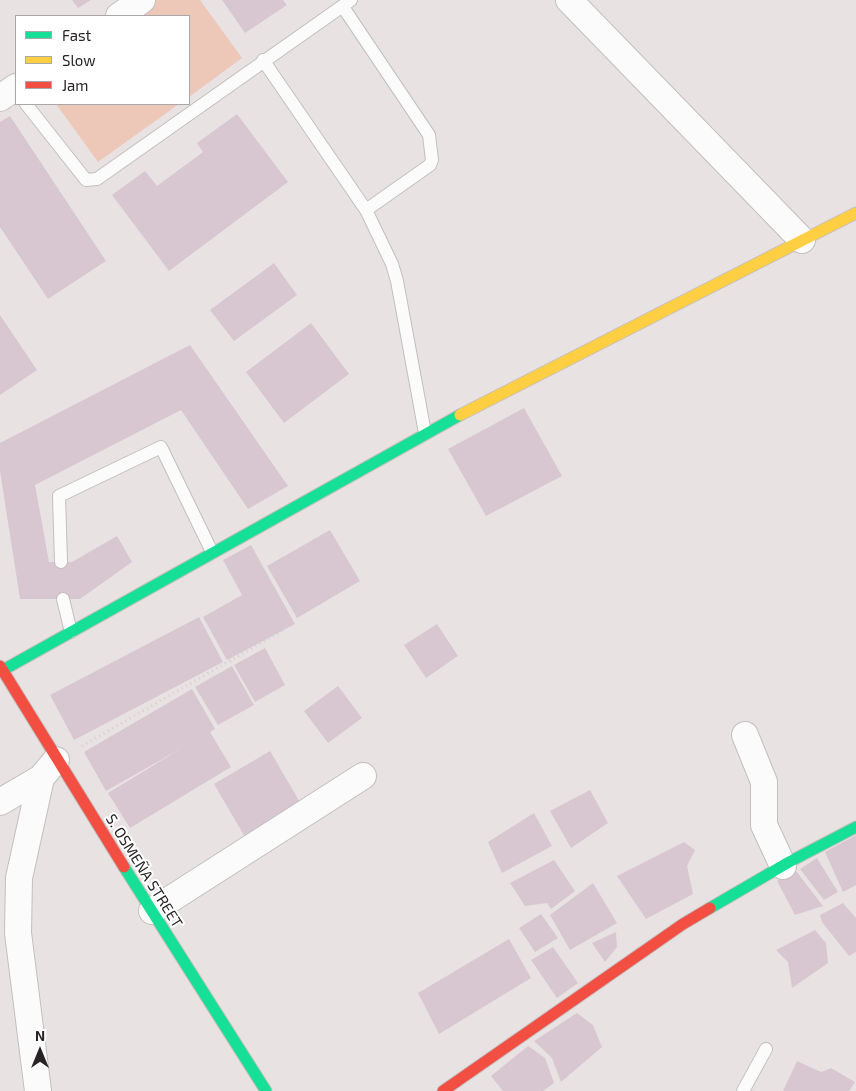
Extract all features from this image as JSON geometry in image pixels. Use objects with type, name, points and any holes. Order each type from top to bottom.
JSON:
[{"type":"street","points":[[120,15],[142,0]]},
{"type":"street","points":[[569,0],[802,240]]},
{"type":"street","points":[[2,668],[71,632],[425,433],[856,213]]},
{"type":"street","name":"S. OSMEÑA STREET","points":[[2,668],[49,769],[152,911],[266,1091]]},
{"type":"street","points":[[745,735],[764,782],[764,825],[783,866]]},
{"type":"street","points":[[0,802],[49,769]]},
{"type":"street","points":[[38,1091],[18,933],[19,878],[49,769]]},
{"type":"street","points":[[152,911],[363,776]]},
{"type":"street","points":[[443,1091],[683,924],[783,866],[856,827]]},
{"type":"lane","points":[[24,105],[86,180],[97,180],[263,60],[347,3],[429,135],[432,160],[430,165],[366,210]]},
{"type":"lane","points":[[263,60],[366,210],[392,264],[397,281],[425,433]]},
{"type":"lane","points":[[61,562],[59,496],[161,447],[212,552]]},
{"type":"lane","points":[[63,600],[71,632]]},
{"type":"lane","points":[[742,1091],[766,1049]]},
{"type":"path","points":[[49,769],[285,629]]},
{"type":"shaded area","points":[[155,0],[200,0],[242,58],[190,96],[190,15],[134,15]]},
{"type":"shaded area","points":[[57,105],[178,105],[98,162]]},
{"type":"building","points":[[72,0],[91,0],[78,8]]},
{"type":"building","points":[[222,0],[283,0],[287,5],[245,33]]},
{"type":"building","points":[[237,114],[288,182],[169,271],[112,195],[145,171],[157,186],[203,152],[197,143]]},
{"type":"building","points":[[10,116],[106,261],[48,299],[0,227],[0,122]]},
{"type":"building","points":[[274,263],[297,295],[234,341],[210,310]]},
{"type":"building","points":[[0,315],[37,370],[0,395]]},
{"type":"building","points":[[311,323],[349,374],[284,423],[246,372]]},
{"type":"building","points":[[190,345],[288,486],[248,509],[181,410],[35,485],[49,562],[72,562],[117,536],[132,562],[80,599],[20,599],[0,471],[0,443]]},
{"type":"building","points":[[524,408],[562,476],[486,516],[448,449]]},
{"type":"building","points":[[330,530],[360,581],[297,618],[267,566]]},
{"type":"building","points":[[251,545],[295,624],[227,660],[203,617],[242,595],[223,560]]},
{"type":"building","points":[[199,617],[223,662],[74,740],[50,695]]},
{"type":"building","points":[[437,624],[458,656],[426,678],[404,645]]},
{"type":"building","points":[[265,648],[285,685],[255,702],[234,665]]},
{"type":"building","points":[[232,666],[254,705],[218,725],[195,687]]},
{"type":"building","points":[[338,686],[362,718],[328,743],[304,711]]},
{"type":"building","points":[[192,689],[215,729],[210,732],[231,767],[130,828],[108,793],[182,748],[106,791],[84,752]]},
{"type":"building","points":[[270,751],[301,804],[245,837],[214,784]]},
{"type":"building","points":[[590,790],[608,823],[571,848],[550,811]]},
{"type":"building","points":[[534,813],[552,846],[502,873],[488,842]]},
{"type":"building","points":[[856,835],[856,885],[843,892],[825,852]]},
{"type":"building","points":[[684,842],[695,850],[687,866],[693,894],[646,919],[617,876]]},
{"type":"building","points":[[817,858],[838,892],[824,900],[800,869]]},
{"type":"building","points":[[554,860],[575,891],[551,909],[547,903],[525,906],[510,883]]},
{"type":"building","points":[[796,871],[823,906],[795,915],[777,881]]},
{"type":"building","points":[[593,883],[617,923],[570,950],[550,915]]},
{"type":"building","points":[[843,903],[856,918],[856,952],[849,956],[822,922],[820,915]]},
{"type":"building","points":[[541,914],[558,938],[535,952],[519,928]]},
{"type":"building","points":[[815,930],[826,943],[828,963],[792,988],[788,962],[776,950]]},
{"type":"building","points":[[616,932],[617,947],[605,962],[592,943]]},
{"type":"building","points":[[509,939],[531,978],[439,1034],[418,993]]},
{"type":"building","points":[[553,947],[578,983],[557,998],[531,960]]},
{"type":"building","points":[[577,1013],[593,1025],[602,1047],[561,1082],[552,1058],[534,1041]]},
{"type":"building","points":[[528,1046],[545,1058],[554,1083],[543,1091],[503,1091],[491,1076]]},
{"type":"building","points":[[797,1061],[821,1072],[831,1068],[855,1082],[849,1091],[783,1091]]},
{"type":"traffic: fast","points":[[3,670],[460,415]]},
{"type":"traffic: fast","points":[[710,908],[789,862],[856,827]]},
{"type":"traffic: fast","points":[[124,867],[266,1091]]},
{"type":"traffic: slow","points":[[460,415],[856,213]]},
{"type":"traffic: jam","points":[[0,666],[124,867]]},
{"type":"traffic: jam","points":[[443,1091],[683,924],[710,908]]}]
